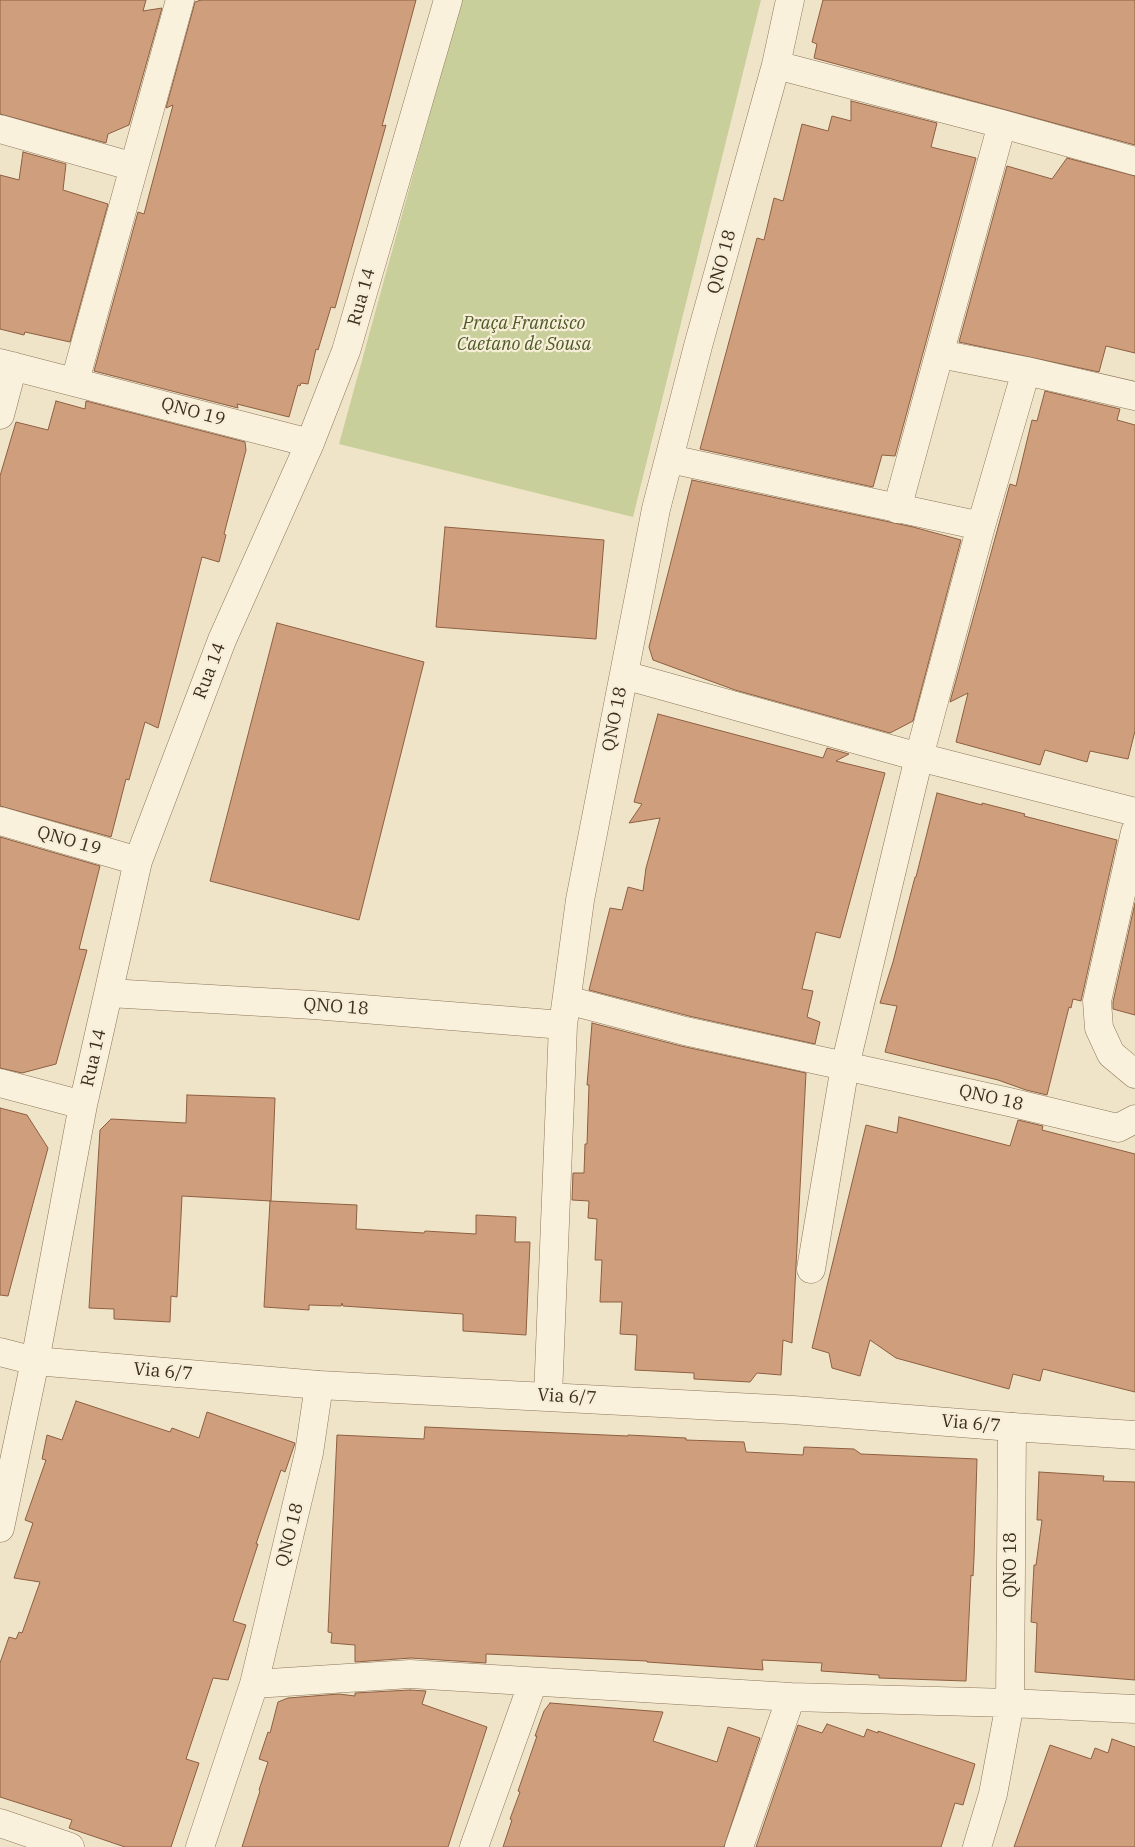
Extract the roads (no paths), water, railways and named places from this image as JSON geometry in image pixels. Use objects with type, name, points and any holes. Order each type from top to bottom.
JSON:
[{"type":"street","points":[[75,381],[180,0]]},
{"type":"street","name":"Rua 14","points":[[35,1361],[83,1105],[138,861],[222,640],[310,443],[346,351],[448,0]]},
{"type":"street","name":"QNO 18","points":[[548,1396],[565,1012],[580,900],[656,510],[698,346],[776,65],[790,0]]},
{"type":"street","points":[[776,65],[1135,161]]},
{"type":"street","points":[[897,509],[1002,124]]},
{"type":"street","points":[[0,129],[134,167]]},
{"type":"street","points":[[940,354],[1135,396]]},
{"type":"street","name":"QNO 19","points":[[0,415],[6,364],[310,443]]},
{"type":"street","points":[[812,1270],[845,1066],[920,756],[981,526],[1026,371]]},
{"type":"street","points":[[670,459],[981,526]]},
{"type":"street","name":"QNO 18","points":[[624,675],[920,756],[1135,812]]},
{"type":"street","name":"QNO 19","points":[[0,821],[138,861]]},
{"type":"street","points":[[1134,844],[1098,1000],[1099,1028],[1111,1054],[1135,1074]]},
{"type":"street","name":"QNO 18","points":[[108,993],[312,1005],[565,1012],[686,1031],[1118,1128],[1135,1118]]},
{"type":"street","points":[[0,1083],[83,1105]]},
{"type":"street","name":"Via 6/7","points":[[0,1352],[35,1361],[318,1385],[793,1410],[1135,1435]]},
{"type":"street","points":[[0,1528],[35,1361]]},
{"type":"street","name":"QNO 18","points":[[200,1847],[254,1684],[310,1452],[318,1385]]},
{"type":"street","name":"QNO 18","points":[[977,1847],[993,1794],[1010,1703],[1012,1427]]},
{"type":"street","points":[[254,1684],[410,1674],[790,1697],[1010,1703],[1135,1709]]},
{"type":"street","points":[[474,1847],[518,1730],[533,1682]]},
{"type":"street","points":[[739,1847],[790,1697]]},
{"type":"street","points":[[0,1823],[70,1847]]},
{"type":"park label","name":"Praça Francisco Caetano de Sousa","points":[[524,334]]}]
